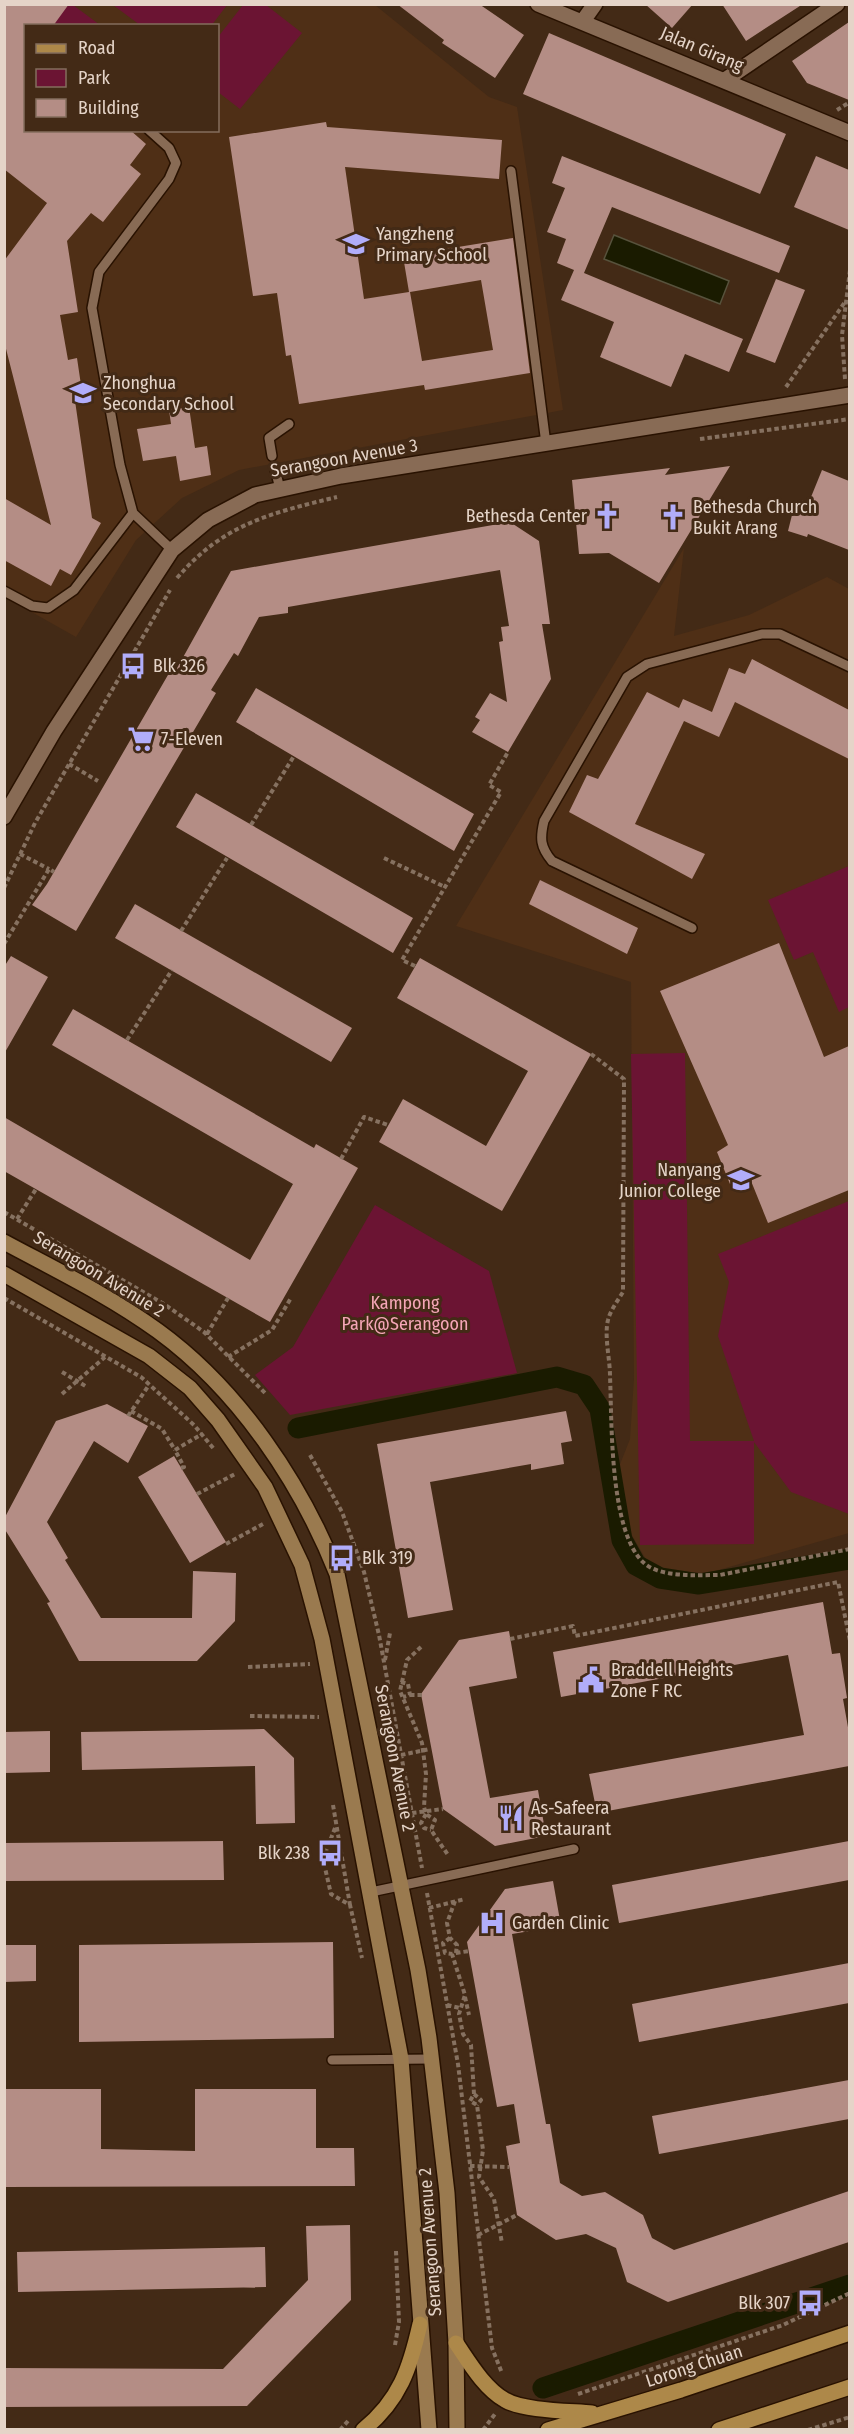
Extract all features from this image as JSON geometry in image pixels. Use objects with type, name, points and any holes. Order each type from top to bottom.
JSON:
[{"type":"main road","name":"Serangoon Avenue 2","points":[[4,1242],[108,1299],[159,1332],[208,1376],[236,1406],[283,1468],[323,1538],[337,1574],[418,1970],[432,2059],[447,2193],[456,2343],[457,2430]]},
{"type":"main road","name":"Serangoon Avenue 2","points":[[4,1274],[149,1356],[190,1388],[218,1420],[265,1487],[302,1565],[317,1616],[401,2060],[429,2430]]},
{"type":"main road","points":[[363,2430],[379,2417],[410,2369],[420,2324]]},
{"type":"main road","name":"Lorong Chuan","points":[[548,2430],[608,2414],[775,2360],[849,2332]]},
{"type":"main road","points":[[456,2343],[478,2374],[505,2400],[547,2410],[608,2414]]},
{"type":"main road","points":[[718,2430],[788,2409],[849,2387]]},
{"type":"main road","points":[[751,2430],[788,2409]]},
{"type":"street","name":"Jalan Girang","points":[[538,4],[849,133]]},
{"type":"street","points":[[583,21],[595,4]]},
{"type":"street","points":[[725,80],[837,4]]},
{"type":"street","name":"Serangoon Avenue 3","points":[[4,817],[54,731],[172,550],[208,520],[255,495],[340,476],[546,444],[846,391]]},
{"type":"lane","points":[[151,132],[169,148],[176,163],[169,179],[99,272],[92,308],[120,465],[133,513],[172,550]]},
{"type":"lane","points":[[511,171],[546,444]]},
{"type":"lane","points":[[272,456],[269,438],[289,424]]},
{"type":"lane","points":[[275,469],[280,489]]},
{"type":"lane","points":[[4,591],[32,606],[48,608],[75,590],[133,513]]},
{"type":"lane","points":[[692,928],[552,861],[543,851],[540,837],[544,821],[627,677],[647,663],[762,634],[780,634],[849,667]]},
{"type":"lane","points":[[371,1892],[574,1850]]},
{"type":"lane","points":[[333,2060],[432,2059]]},
{"type":"path","points":[[846,391],[845,301],[849,270]]},
{"type":"path","points":[[786,388],[845,301]]},
{"type":"path","points":[[697,439],[849,419]]},
{"type":"path","points":[[176,579],[195,556],[232,531],[269,513],[339,497]]},
{"type":"path","points":[[4,888],[69,764],[170,588]]},
{"type":"path","points":[[415,966],[402,960],[501,792],[489,785],[508,752]]},
{"type":"path","points":[[251,825],[294,756]]},
{"type":"path","points":[[69,764],[98,781]]},
{"type":"path","points":[[20,854],[54,872]]},
{"type":"path","points":[[181,931],[227,858]]},
{"type":"path","points":[[384,858],[445,887]]},
{"type":"path","points":[[4,944],[49,869]]},
{"type":"path","points":[[127,1040],[172,969]]},
{"type":"path","points":[[591,1054],[624,1079],[623,1292],[608,1320],[614,1473],[624,1528],[631,1544],[644,1563],[664,1571],[700,1575],[720,1575],[849,1549]]},
{"type":"path","points":[[341,1159],[363,1117],[388,1125]]},
{"type":"path","points":[[17,1219],[36,1189]]},
{"type":"path","points":[[4,1298],[149,1384],[202,1434],[217,1452]]},
{"type":"path","points":[[207,1334],[228,1298]]},
{"type":"path","points":[[228,1357],[272,1330],[291,1298]]},
{"type":"path","points":[[62,1394],[105,1357]]},
{"type":"path","points":[[63,1372],[87,1387]]},
{"type":"path","points":[[149,1384],[129,1413],[162,1429],[184,1467],[181,1468]]},
{"type":"path","points":[[175,1450],[202,1434]]},
{"type":"path","points":[[197,1494],[234,1472],[240,1482]]},
{"type":"path","points":[[260,1516],[269,1534]]},
{"type":"path","points":[[226,1544],[263,1524]]},
{"type":"path","points":[[510,1639],[532,1632],[573,1626],[575,1636],[838,1582],[849,1641]]},
{"type":"path","points":[[385,1664],[390,1633]]},
{"type":"path","points":[[421,1647],[407,1660],[401,1682],[403,1696],[423,1751],[426,1774],[423,1797],[426,1812],[421,1824],[424,1828],[431,1830],[448,1855]]},
{"type":"path","points":[[308,1653],[311,1673]]},
{"type":"path","points":[[248,1667],[310,1664]]},
{"type":"path","points":[[401,1682],[410,1686],[410,1695]]},
{"type":"path","points":[[403,1696],[422,1695]]},
{"type":"path","points":[[318,1708],[321,1726]]},
{"type":"path","points":[[250,1716],[320,1717]]},
{"type":"path","points":[[401,1755],[430,1749]]},
{"type":"path","points":[[332,1795],[340,1855],[363,1962]]},
{"type":"path","points":[[412,1814],[443,1809]]},
{"type":"path","points":[[426,1812],[435,1820],[431,1830]]},
{"type":"path","points":[[336,1826],[323,1859],[331,1894],[350,1905]]},
{"type":"path","points":[[323,1859],[340,1855]]},
{"type":"path","points":[[429,1908],[465,1899]]},
{"type":"path","points":[[455,1901],[447,1923],[450,1938],[457,1945],[454,1953],[469,2015]]},
{"type":"path","points":[[450,1938],[443,1943],[442,1948],[445,1953],[469,1951]]},
{"type":"path","points":[[465,1996],[460,2008],[464,2037],[471,2045],[474,2094],[470,2101]]},
{"type":"path","points":[[447,2005],[460,2008]]},
{"type":"path","points":[[451,2028],[461,2026]]},
{"type":"path","points":[[474,2094],[480,2097],[481,2102],[477,2105]]},
{"type":"path","points":[[461,2101],[470,2101],[477,2105]]},
{"type":"path","points":[[477,2105],[483,2150],[480,2181],[492,2194],[502,2243]]},
{"type":"path","points":[[470,2166],[509,2168]]},
{"type":"path","points":[[478,2235],[517,2215]]},
{"type":"path","points":[[393,2354],[399,2322],[396,2245]]},
{"type":"path","points":[[568,2397],[783,2325],[849,2293]]},
{"type":"path","points":[[340,2430],[356,2412]]},
{"type":"path","points":[[808,2430],[849,2417]]},
{"type":"shaded area","name":"Yangzheng Primary School","points":[[5,5],[375,5],[489,97],[517,107],[563,410],[239,470],[182,498],[136,540],[76,637],[5,597]]},
{"type":"shaded area","points":[[614,235],[729,281],[720,304],[604,259]]},
{"type":"shaded area","name":"Nanyang Junior College","points":[[684,548],[674,636],[749,615],[827,577],[849,589],[849,1533],[708,1573],[674,1571],[647,1561],[626,1525],[617,1472],[630,1439],[634,1379],[631,982],[456,926]]},
{"type":"green space","points":[[64,4],[73,5],[99,24],[49,24]]},
{"type":"green space","points":[[113,5],[227,5],[213,24],[139,24]]},
{"type":"green space","points":[[243,5],[266,5],[302,33],[240,109],[219,93],[219,36]]},
{"type":"green space","points":[[849,866],[849,1007],[839,1012],[813,952],[794,960],[768,900]]},
{"type":"green space","points":[[685,1053],[690,1441],[754,1441],[718,1336],[729,1282],[718,1254],[849,1201],[849,1514],[791,1492],[754,1442],[754,1544],[640,1545],[631,1054]]},
{"type":"green space","name":"Kampong Park@Serangoon","points":[[375,1205],[489,1271],[517,1373],[290,1415],[255,1375],[293,1347]]},
{"type":"building","points":[[4,4],[69,4],[54,24],[24,24],[24,132],[132,132],[146,144],[130,165],[141,174],[103,222],[91,213],[67,241],[78,312],[60,315],[68,360],[77,358],[81,385],[73,387],[92,518],[101,523],[71,575],[60,569],[51,586],[4,560],[4,498],[51,525],[4,341],[4,261],[47,203],[4,169]]},
{"type":"building","points":[[397,4],[479,4],[524,35],[495,78],[442,43],[444,40]]},
{"type":"building","points":[[645,4],[693,4],[672,28]]},
{"type":"building","points":[[722,4],[803,4],[746,41]]},
{"type":"building","points":[[849,22],[849,100],[807,83],[792,61]]},
{"type":"building","points":[[549,33],[786,134],[760,194],[523,94]]},
{"type":"building","points":[[326,122],[327,127],[502,140],[499,179],[345,167],[364,299],[409,292],[403,256],[513,238],[530,373],[425,390],[424,385],[299,404],[291,355],[286,356],[277,293],[253,296],[229,137]],"holes":[[[481,280],[493,350],[422,361],[410,292]]]},
{"type":"building","points":[[562,156],[790,246],[779,273],[612,207],[584,273],[743,339],[729,372],[685,354],[671,387],[600,357],[614,322],[561,300],[574,270],[557,263],[566,239],[547,232],[565,188],[552,183]]},
{"type":"building","points":[[816,156],[849,170],[849,230],[794,207]]},
{"type":"building","points":[[776,279],[805,290],[775,363],[746,352]]},
{"type":"building","points":[[189,407],[195,448],[207,446],[211,475],[180,481],[176,456],[143,461],[137,429],[171,424],[169,410]]},
{"type":"building","points":[[730,466],[659,583],[609,553],[579,554],[572,480],[670,468],[665,475]]},
{"type":"building","points":[[822,470],[849,481],[849,550],[808,534],[807,537],[788,531],[793,511],[796,512],[799,500],[809,502]]},
{"type":"building","points":[[510,522],[539,541],[550,624],[542,624],[551,679],[508,752],[472,732],[480,720],[475,717],[490,693],[507,702],[499,642],[503,641],[501,627],[509,626],[500,570],[288,607],[288,613],[259,617],[238,656],[234,653],[211,690],[216,693],[76,931],[32,905],[47,884],[172,668],[176,670],[231,571]]},
{"type":"building","points":[[752,659],[849,710],[849,759],[735,702],[719,737],[684,721],[635,824],[705,854],[692,879],[569,812],[587,775],[598,779],[647,692],[679,708],[683,699],[712,712],[729,668],[745,674]]},
{"type":"building","points":[[256,688],[474,814],[454,851],[236,722]]},
{"type":"building","points":[[196,793],[413,918],[393,953],[176,827]]},
{"type":"building","points":[[540,880],[638,928],[627,954],[529,904]]},
{"type":"building","points":[[135,904],[352,1028],[331,1062],[115,938]]},
{"type":"building","points":[[779,943],[824,1057],[849,1046],[849,1190],[768,1223],[749,1176],[730,1184],[717,1152],[728,1145],[660,991]]},
{"type":"building","points":[[11,956],[48,977],[4,1054],[4,967]]},
{"type":"building","points":[[420,958],[591,1054],[502,1211],[379,1142],[403,1099],[486,1146],[528,1071],[397,998]]},
{"type":"building","points":[[73,1009],[314,1148],[316,1144],[358,1168],[270,1322],[4,1171],[4,1117],[250,1260],[293,1184],[52,1045]]},
{"type":"building","points":[[107,1404],[148,1426],[128,1463],[94,1441],[47,1522],[68,1558],[65,1560],[101,1618],[192,1618],[193,1571],[236,1573],[235,1621],[197,1661],[79,1661],[47,1603],[50,1602],[4,1528],[4,1519],[56,1421]]},
{"type":"building","points":[[566,1411],[572,1441],[561,1443],[564,1464],[531,1470],[531,1464],[430,1482],[453,1610],[408,1618],[377,1444]]},
{"type":"building","points":[[174,1456],[226,1542],[190,1563],[138,1477]]},
{"type":"building","points":[[823,1602],[832,1654],[840,1653],[847,1698],[843,1699],[849,1733],[849,1766],[597,1813],[589,1774],[804,1735],[788,1655],[561,1697],[553,1652]]},
{"type":"building","points":[[509,1631],[517,1678],[469,1687],[490,1798],[538,1790],[546,1836],[495,1846],[443,1809],[421,1694],[459,1640]]},
{"type":"building","points":[[264,1729],[294,1758],[295,1823],[256,1824],[255,1766],[82,1770],[81,1732]]},
{"type":"building","points":[[50,1731],[50,1772],[4,1773],[4,1732]]},
{"type":"building","points":[[223,1841],[224,1880],[4,1881],[4,1843]]},
{"type":"building","points":[[849,1841],[849,1880],[619,1923],[612,1885]]},
{"type":"building","points":[[553,1881],[561,1926],[512,1934],[546,2124],[550,2124],[560,2183],[582,2196],[605,2192],[643,2215],[652,2238],[674,2250],[849,2191],[849,2242],[668,2302],[627,2282],[616,2248],[586,2234],[556,2240],[517,2215],[506,2146],[520,2143],[514,2104],[497,2107],[467,1942],[505,1889]]},
{"type":"building","points":[[333,1942],[334,2038],[79,2042],[79,1945]]},
{"type":"building","points":[[4,1945],[36,1945],[36,1981],[4,1982]]},
{"type":"building","points":[[849,1963],[849,2003],[639,2042],[632,2004]]},
{"type":"building","points":[[849,2080],[849,2119],[659,2154],[652,2116]]},
{"type":"building","points":[[4,2089],[101,2089],[101,2149],[195,2151],[195,2089],[316,2089],[316,2148],[354,2148],[355,2186],[4,2187]]},
{"type":"building","points":[[350,2225],[351,2300],[247,2406],[4,2407],[4,2368],[223,2369],[308,2280],[306,2226]]},
{"type":"building","points":[[265,2247],[266,2287],[18,2292],[17,2252]]},
{"type":"waterway","points":[[298,1428],[557,1377],[584,1385],[600,1409],[622,1540],[636,1565],[660,1578],[699,1584],[850,1559]]},
{"type":"waterway","points":[[543,2388],[850,2285]]},
{"type":"place","name":"Yangzheng Primary School","points":[[356,244]]},
{"type":"place","name":"Zhonghua Secondary School","points":[[83,393]]},
{"type":"place","name":"Bethesda Center","points":[[607,516]]},
{"type":"place","name":"Bethesda Church Bukit Arang","points":[[673,517]]},
{"type":"place","name":"Blk 326","points":[[133,666]]},
{"type":"place","name":"7-Eleven","points":[[141,739]]},
{"type":"place","name":"Nanyang Junior College","points":[[741,1180]]},
{"type":"place","name":"Blk 319","points":[[342,1558]]},
{"type":"place","name":"Braddell Heights Zone F RC","points":[[591,1680]]},
{"type":"place","name":"As-Safeera Restaurant","points":[[511,1818]]},
{"type":"place","name":"Blk 238","points":[[330,1853]]},
{"type":"place","name":"Garden Clinic","points":[[492,1923]]},
{"type":"place","name":"Blk 307","points":[[810,2303]]}]
